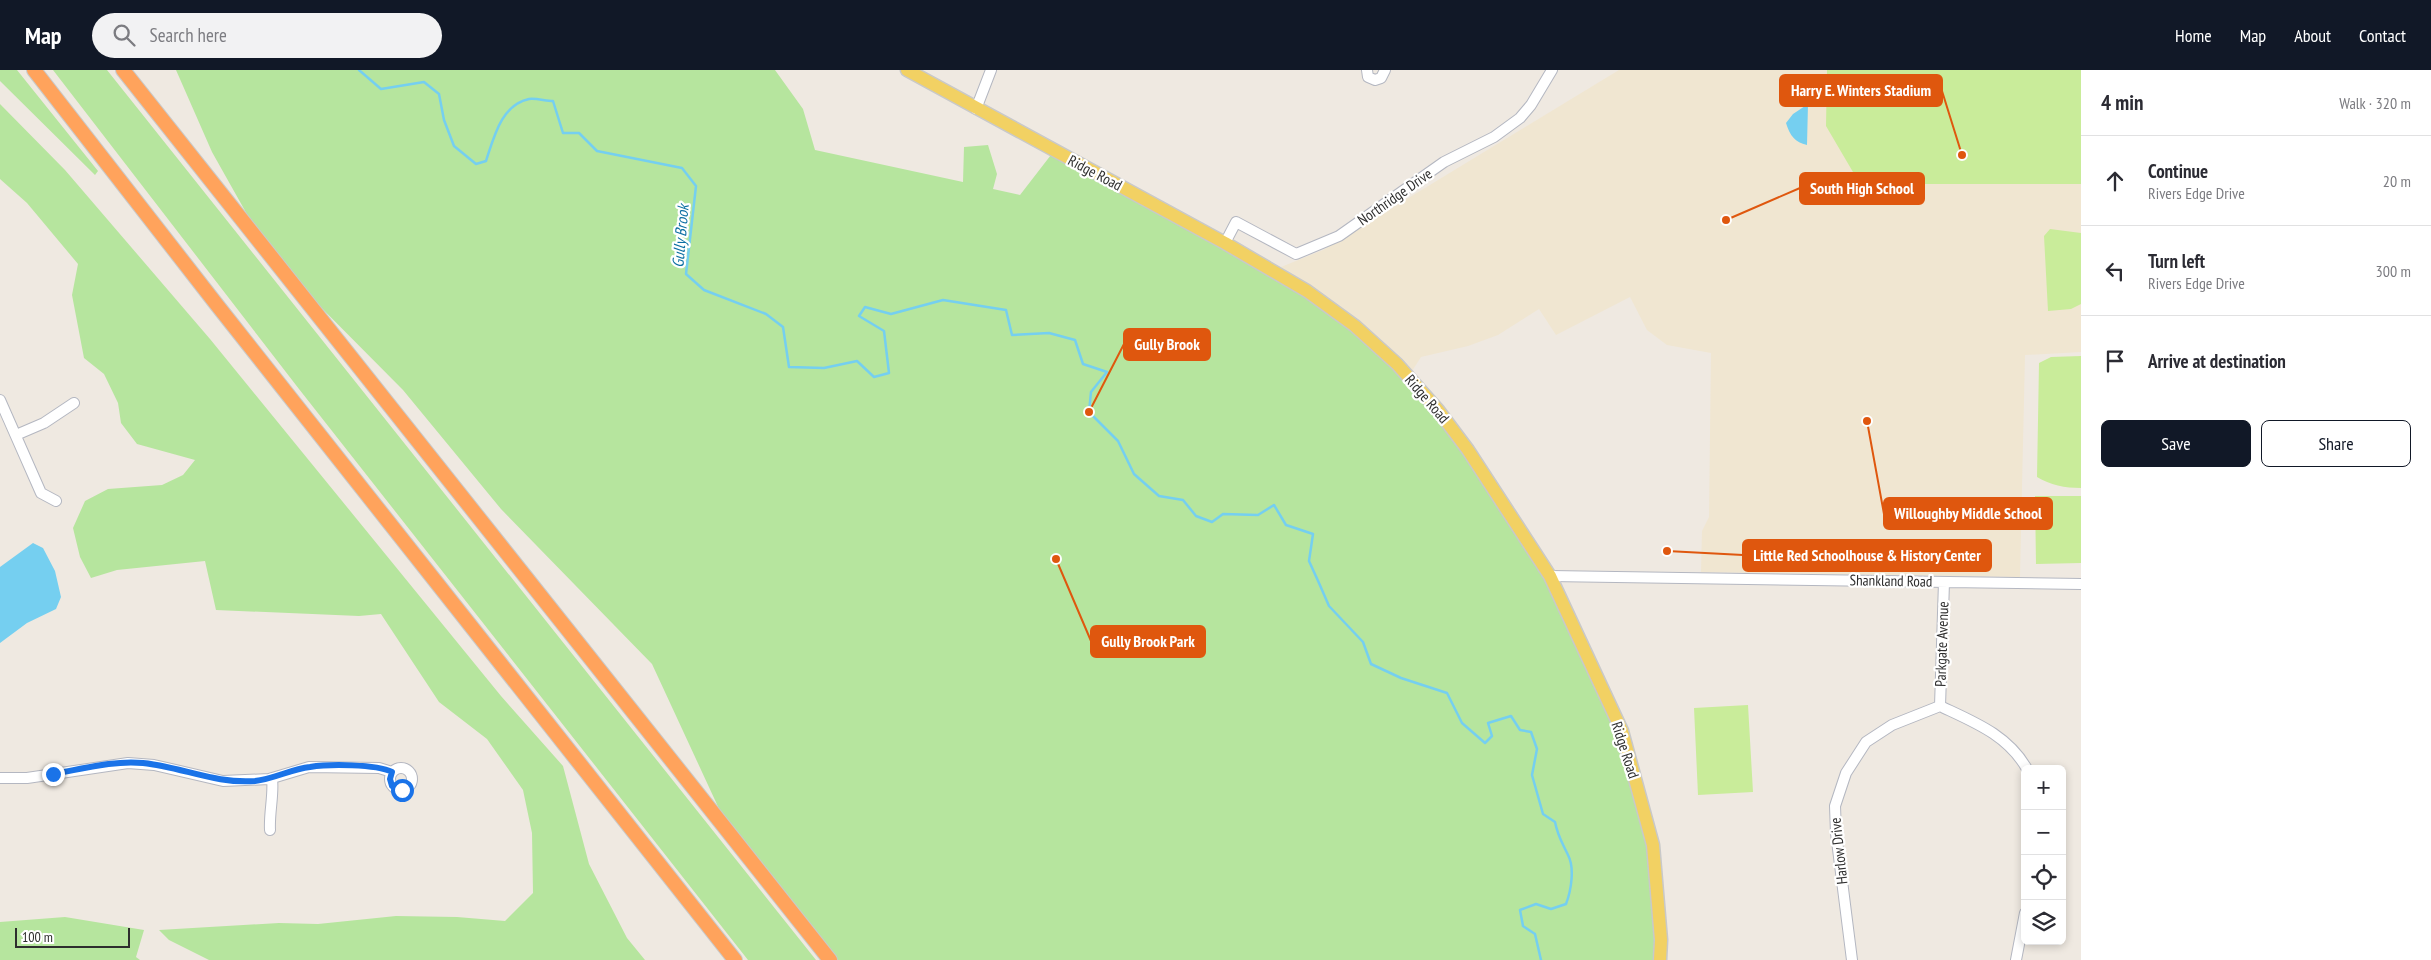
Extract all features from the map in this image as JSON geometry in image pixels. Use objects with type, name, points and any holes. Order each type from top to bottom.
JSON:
[{"type":"highway","points":[[34,70],[217,305],[735,960]]},
{"type":"highway","points":[[123,70],[830,960]]},
{"type":"main road","name":"Ridge Road","points":[[906,70],[1225,243],[1313,295],[1355,326],[1397,364],[1438,410],[1468,450],[1550,576],[1622,731],[1654,845],[1661,940],[1660,960]]},
{"type":"street","points":[[976,109],[991,70]]},
{"type":"street","points":[[1367,70],[1368,77],[1375,80],[1381,78],[1385,70]]},
{"type":"street","name":"Northridge Drive","points":[[1225,243],[1236,222],[1296,254],[1339,236],[1416,180],[1444,162],[1494,137],[1520,118],[1542,91],[1552,70]]},
{"type":"street","points":[[0,400],[41,493],[56,501]]},
{"type":"street","points":[[16,435],[44,423],[74,404]]},
{"type":"street","name":"Shankland Road","points":[[1550,576],[2081,584]]},
{"type":"street","name":"Parkgate Avenue","points":[[1940,706],[1944,582]]},
{"type":"street","points":[[1940,706],[1984,727],[2002,738],[2020,756],[2025,765]]},
{"type":"street","name":"Harlow Drive","points":[[1852,960],[1836,833],[1835,806],[1846,773],[1866,742],[1892,724],[1940,706]]},
{"type":"street","points":[[0,778],[26,778],[128,763],[154,765],[223,781],[272,778],[309,766],[379,768],[392,772]]},
{"type":"street","points":[[270,830],[272,778]]},
{"type":"street","points":[[2016,960],[2021,934]]},
{"type":"shaded area","points":[[1619,70],[2081,70],[2081,352],[2025,355],[2020,577],[1701,572],[1702,531],[1709,517],[1711,353],[1667,345],[1647,330],[1630,297],[1556,335],[1539,309],[1498,335],[1468,346],[1421,357],[1412,371],[1365,329],[1281,267],[1323,250]]},
{"type":"green space","points":[[0,70],[17,70],[98,171],[95,175],[0,81]]},
{"type":"green space","points":[[53,70],[107,70],[816,960],[748,960],[299,389]]},
{"type":"green space","points":[[176,70],[775,70],[803,109],[815,150],[963,182],[964,147],[988,145],[997,174],[993,189],[1020,195],[1054,151],[1326,304],[1438,410],[1550,576],[1622,731],[1653,845],[1661,960],[830,960],[733,839],[652,664],[501,509],[403,390],[271,257],[212,152]]},
{"type":"green space","points":[[1827,70],[2081,70],[2081,184],[1860,184],[1826,126]]},
{"type":"green space","points":[[0,104],[65,170],[210,339],[501,696],[563,766],[589,864],[627,938],[645,960],[209,960],[169,940],[159,930],[279,923],[318,924],[396,916],[457,917],[505,921],[533,893],[532,833],[523,790],[487,739],[439,702],[381,614],[359,616],[216,610],[205,561],[117,570],[91,578],[80,557],[73,528],[85,501],[108,489],[162,485],[183,475],[195,460],[137,444],[121,423],[118,403],[104,374],[84,358],[72,295],[78,264],[27,203],[0,179]]},
{"type":"green space","points":[[2050,229],[2081,233],[2081,304],[2071,309],[2048,311],[2044,236]]},
{"type":"green space","points":[[2081,356],[2081,488],[2058,486],[2037,477],[2039,363],[2051,357]]},
{"type":"green space","points":[[2035,496],[2081,496],[2081,563],[2036,564]]},
{"type":"green space","points":[[1748,705],[1753,792],[1698,795],[1694,708]]},
{"type":"green space","points":[[65,917],[144,930],[136,957],[140,960],[0,960],[0,922]]},
{"type":"water","points":[[1808,104],[1807,145],[1794,138],[1789,132],[1786,123],[1793,114]]},
{"type":"water","points":[[33,543],[43,548],[55,571],[61,597],[56,609],[27,623],[0,643],[0,567]]},
{"type":"waterway","name":"Gully Brook","points":[[359,70],[381,89],[424,82],[439,94],[444,120],[454,146],[476,164],[486,161],[496,132],[505,115],[519,102],[532,99],[553,101],[563,133],[579,133],[597,151],[682,168],[696,186],[686,274],[704,290],[766,314],[783,327],[789,367],[824,368],[857,361],[874,377],[889,373],[884,331],[859,316],[865,307],[891,314],[943,300],[1006,310],[1012,335],[1049,333],[1075,340],[1083,364],[1107,372],[1091,392],[1089,412],[1118,441],[1134,474],[1159,496],[1183,500],[1196,516],[1212,522],[1223,514],[1258,515],[1274,505],[1286,525],[1313,534],[1309,561],[1329,606],[1363,642],[1371,664],[1401,678],[1447,693],[1462,723],[1485,743],[1492,736],[1488,723],[1511,716],[1520,730],[1531,732],[1537,749],[1532,775],[1543,814],[1555,822],[1570,860],[1572,873],[1566,904],[1551,909],[1536,904],[1520,910],[1523,926],[1535,934],[1541,960]]},
{"type":"place","name":"Harry E. Winters Stadium","points":[[1962,155]]},
{"type":"place","name":"South High School","points":[[1726,220]]},
{"type":"place","name":"Gully Brook","points":[[1089,412]]},
{"type":"place","name":"Willoughby Middle School","points":[[1867,421]]},
{"type":"place","name":"Little Red Schoolhouse & History Center","points":[[1667,551]]},
{"type":"place","name":"Gully Brook Park","points":[[1056,559]]},
{"type":"route","points":[[53,774],[91,767],[143,763],[223,781],[253,781],[269,779],[309,766],[385,768],[392,772],[390,779],[392,786],[402,790]]}]
